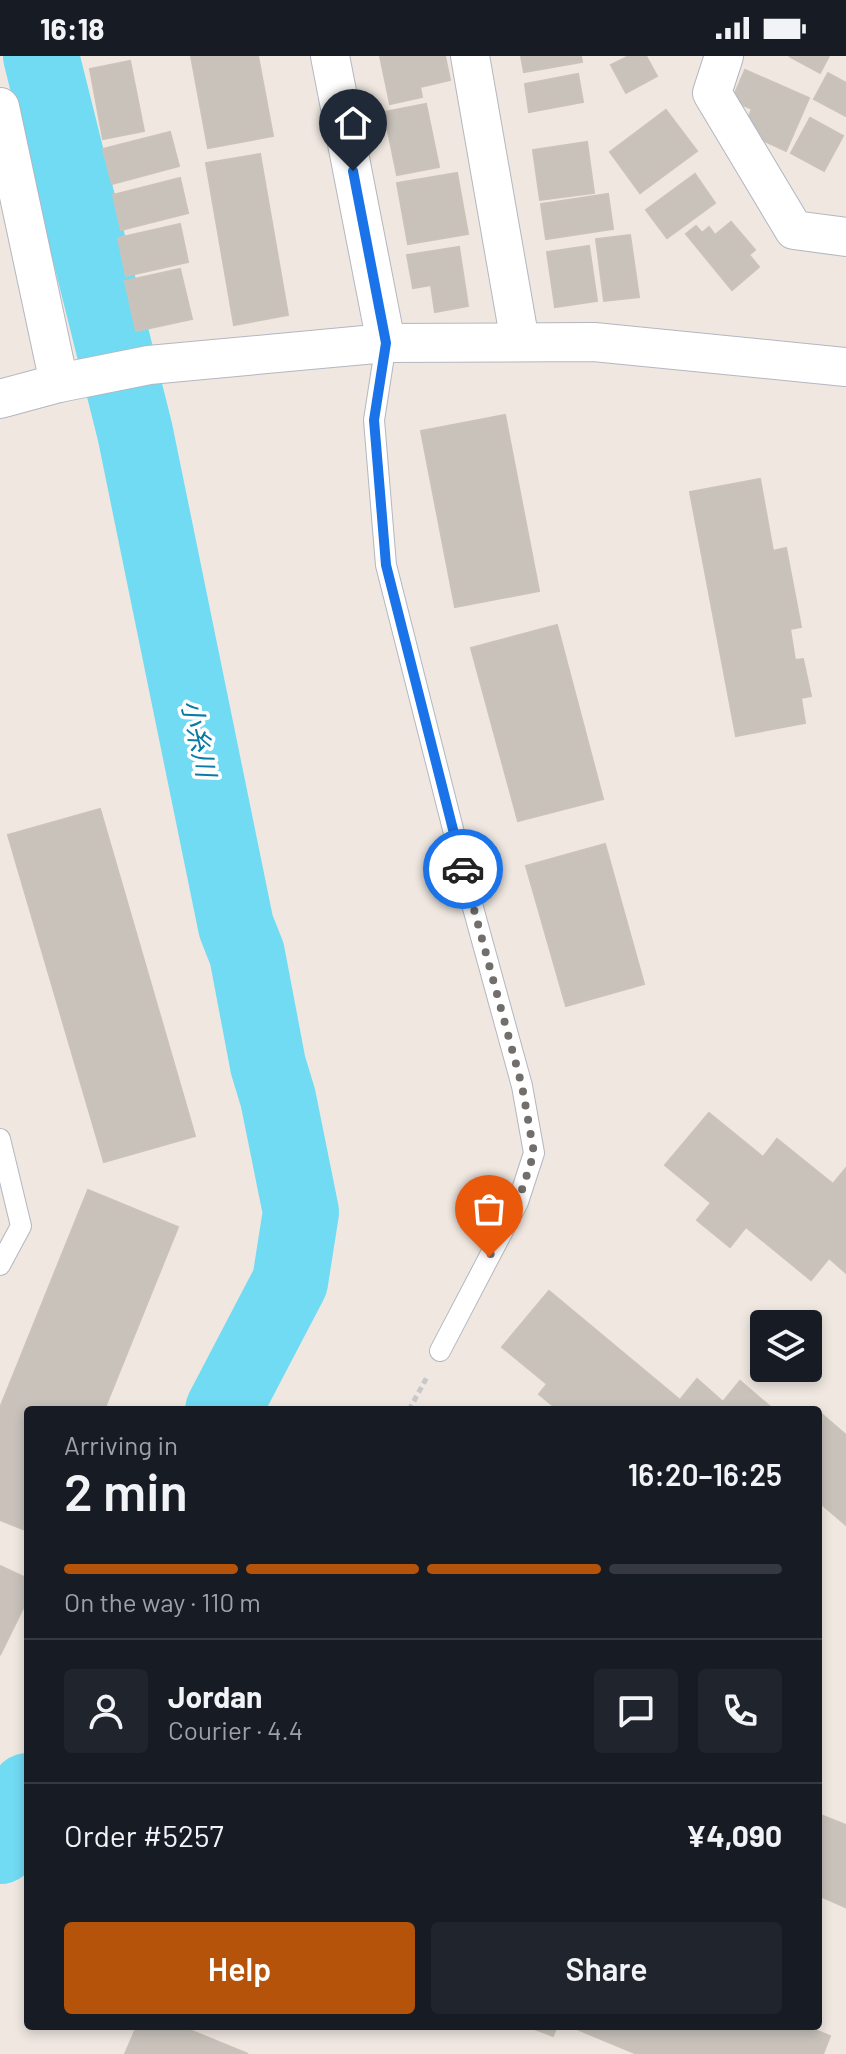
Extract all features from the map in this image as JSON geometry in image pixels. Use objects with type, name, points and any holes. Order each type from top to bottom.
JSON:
[{"type":"street","points":[[330,56],[386,343]]},
{"type":"street","points":[[470,56],[520,342]]},
{"type":"street","points":[[724,56],[712,93],[794,230],[846,237]]},
{"type":"street","points":[[0,107],[59,383]]},
{"type":"street","points":[[0,399],[59,383],[149,365],[386,343],[594,342],[846,367]]},
{"type":"lane","points":[[386,343],[374,420],[386,565],[472,904],[522,1086],[534,1153],[518,1202],[440,1351]]},
{"type":"lane","points":[[0,1139],[21,1226],[0,1265]]},
{"type":"building","points":[[191,56],[258,56],[273,136],[208,148]]},
{"type":"building","points":[[380,56],[445,56],[450,80],[420,87],[422,97],[390,104]]},
{"type":"building","points":[[521,56],[581,56],[582,62],[524,72]]},
{"type":"building","points":[[629,56],[646,56],[657,76],[626,93],[611,65]]},
{"type":"building","points":[[789,56],[829,56],[820,73]]},
{"type":"building","points":[[130,61],[144,131],[103,139],[90,69]]},
{"type":"building","points":[[745,70],[809,98],[786,151],[743,131],[752,109],[732,100]]},
{"type":"building","points":[[828,73],[846,83],[846,116],[814,99]]},
{"type":"building","points":[[578,74],[583,102],[529,112],[525,84]]},
{"type":"building","points":[[426,104],[439,167],[397,175],[384,112]]},
{"type":"building","points":[[666,110],[697,151],[640,193],[610,152]]},
{"type":"building","points":[[810,118],[843,136],[824,171],[791,153]]},
{"type":"building","points":[[170,132],[179,166],[112,184],[103,149]]},
{"type":"building","points":[[587,142],[594,193],[540,200],[533,150]]},
{"type":"building","points":[[260,154],[288,315],[234,325],[206,163]]},
{"type":"building","points":[[457,173],[468,234],[408,244],[397,183]]},
{"type":"building","points":[[695,174],[715,203],[667,238],[646,210]]},
{"type":"building","points":[[180,178],[188,213],[121,230],[113,195]]},
{"type":"building","points":[[608,194],[613,229],[546,239],[541,204]]},
{"type":"building","points":[[731,222],[755,250],[749,255],[759,267],[732,290],[686,234],[696,226],[702,233],[709,227],[715,235]]},
{"type":"building","points":[[180,224],[188,262],[126,276],[118,238]]},
{"type":"building","points":[[630,235],[639,297],[604,301],[596,239]]},
{"type":"building","points":[[589,246],[597,301],[555,307],[547,252]]},
{"type":"building","points":[[459,247],[468,306],[435,312],[431,285],[413,288],[407,255]]},
{"type":"building","points":[[180,269],[192,319],[136,331],[125,281]]},
{"type":"building","points":[[505,415],[539,591],[455,607],[421,431]]},
{"type":"building","points":[[760,479],[773,551],[786,548],[801,627],[790,629],[795,660],[803,659],[811,696],[801,698],[805,723],[736,736],[690,492]]},
{"type":"building","points":[[557,625],[603,799],[518,821],[471,648]]},
{"type":"building","points":[[100,809],[195,1136],[104,1162],[8,835]]},
{"type":"building","points":[[605,844],[644,984],[566,1006],[526,866]]},
{"type":"building","points":[[709,1113],[763,1157],[777,1139],[833,1184],[846,1168],[845,1272],[829,1258],[811,1280],[746,1227],[730,1247],[697,1220],[711,1203],[665,1165]]},
{"type":"building","points":[[88,1190],[178,1227],[106,1406],[24,1406],[24,1529],[0,1520],[0,1408]]},
{"type":"building","points":[[549,1291],[680,1400],[697,1379],[723,1402],[740,1381],[769,1406],[553,1406],[539,1394],[547,1384],[502,1347]]},
{"type":"building","points":[[822,1414],[846,1435],[846,1525],[822,1504]]},
{"type":"building","points":[[0,1566],[24,1577],[24,1606],[0,1655]]},
{"type":"building","points":[[822,1816],[846,1825],[845,1907],[822,1897]]},
{"type":"building","points":[[135,2030],[190,2030],[248,2054],[125,2054]]},
{"type":"building","points":[[537,2030],[555,2030],[553,2036]]},
{"type":"building","points":[[579,2030],[815,2030],[830,2036],[823,2054],[637,2054]]},
{"type":"waterway","name":"小糸川","points":[[41,56],[135,432],[236,926],[247,954],[301,1212],[290,1282],[225,1406]]},
{"type":"waterway","name":"小糸川","points":[[0,1846],[24,1799]]},
{"type":"way so far","points":[[463,869],[522,1086],[534,1153],[518,1202],[489,1257]]},
{"type":"route","points":[[353,171],[386,343],[374,420],[386,565],[463,869]]}]
